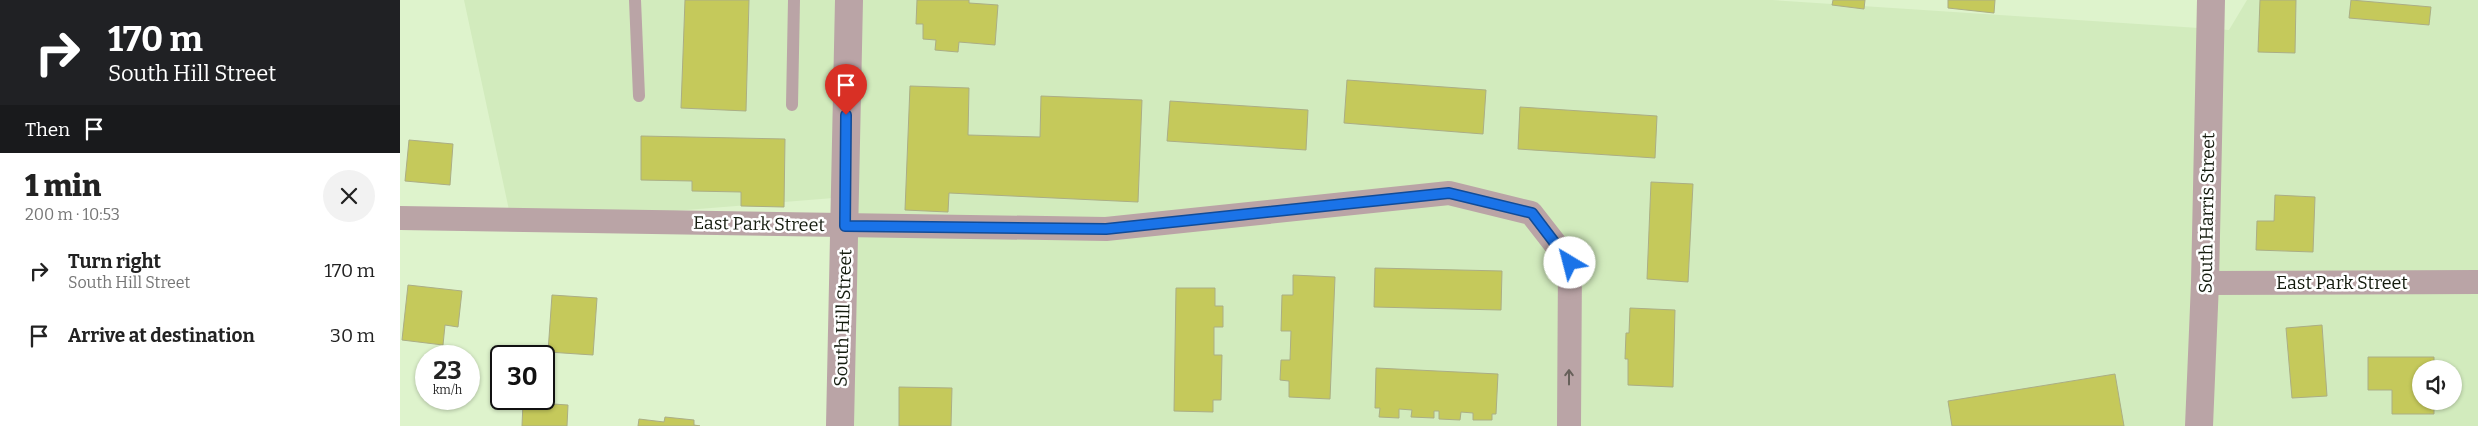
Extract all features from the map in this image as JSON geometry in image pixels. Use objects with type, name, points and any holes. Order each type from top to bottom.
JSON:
[{"type":"street","name":"South Hill Street","points":[[840,426],[849,0]]},
{"type":"street","name":"South Harris Street","points":[[2199,426],[2206,283],[2211,0]]},
{"type":"street","name":"East Park Street","points":[[400,218],[1106,229],[1449,193],[1532,213],[1570,263],[1569,426]]},
{"type":"street","name":"East Park Street","points":[[2206,283],[2478,282]]},
{"type":"lane","points":[[635,0],[639,96]]},
{"type":"lane","points":[[792,105],[794,0]]},
{"type":"shaded area","points":[[464,0],[1772,0],[2229,30],[2247,0],[2478,0],[2478,426],[840,426],[846,197],[512,224]]},
{"type":"building","points":[[685,0],[749,0],[746,111],[681,108]]},
{"type":"building","points":[[917,0],[969,0],[969,3],[998,5],[995,45],[959,42],[958,52],[935,50],[936,40],[923,39],[923,24],[916,24]]},
{"type":"building","points":[[1833,0],[1865,0],[1864,9],[1832,5]]},
{"type":"building","points":[[1948,0],[1995,0],[1994,13],[1948,8]]},
{"type":"building","points":[[2260,0],[2296,0],[2295,53],[2258,52]]},
{"type":"building","points":[[2351,0],[2431,7],[2429,25],[2349,18]]},
{"type":"building","points":[[1347,80],[1486,90],[1483,134],[1344,123]]},
{"type":"building","points":[[910,86],[969,88],[968,135],[1040,137],[1041,96],[1142,100],[1138,202],[949,193],[948,212],[905,210]]},
{"type":"building","points":[[1170,101],[1308,110],[1306,150],[1167,141]]},
{"type":"building","points":[[1520,107],[1657,116],[1655,158],[1518,149]]},
{"type":"building","points":[[641,136],[785,139],[784,207],[741,206],[741,192],[692,191],[692,181],[641,180]]},
{"type":"building","points":[[409,140],[453,144],[450,185],[405,181]]},
{"type":"building","points":[[1651,182],[1693,184],[1688,282],[1647,279]]},
{"type":"building","points":[[2275,195],[2315,197],[2313,252],[2256,250],[2257,221],[2274,221]]},
{"type":"building","points":[[1375,268],[1502,271],[1501,310],[1374,307]]},
{"type":"building","points":[[1293,275],[1335,277],[1330,399],[1289,397],[1289,381],[1280,380],[1281,360],[1290,360],[1291,331],[1281,331],[1282,295],[1293,295]]},
{"type":"building","points":[[408,285],[462,291],[458,327],[445,325],[443,345],[402,340]]},
{"type":"building","points":[[1176,288],[1215,288],[1215,306],[1223,306],[1223,327],[1214,327],[1214,355],[1222,355],[1221,400],[1213,400],[1213,412],[1174,411]]},
{"type":"building","points":[[552,295],[597,298],[593,355],[555,352],[555,345],[548,345]]},
{"type":"building","points":[[1630,308],[1675,310],[1673,387],[1628,385],[1628,359],[1625,359],[1626,333],[1629,333]]},
{"type":"building","points":[[2322,325],[2327,396],[2292,398],[2286,328]]},
{"type":"building","points":[[2368,357],[2434,357],[2434,360],[2412,360],[2412,410],[2434,410],[2434,414],[2392,414],[2392,390],[2368,390]]},
{"type":"building","points":[[1376,368],[1498,374],[1496,414],[1492,414],[1492,420],[1473,420],[1473,413],[1461,412],[1460,420],[1439,419],[1439,411],[1434,411],[1434,418],[1411,417],[1412,410],[1399,409],[1399,418],[1379,417],[1380,408],[1375,408]]},
{"type":"building","points":[[2115,374],[2124,426],[1952,426],[1948,401]]},
{"type":"building","points":[[899,387],[952,388],[951,426],[899,426]]},
{"type":"building","points":[[555,404],[568,405],[567,426],[522,426],[523,410],[555,410]]},
{"type":"building","points":[[665,417],[694,420],[694,425],[700,426],[638,426],[639,419],[664,422]]},
{"type":"route","points":[[846,115],[845,226],[1106,229],[1449,193],[1532,213],[1570,263]]}]
